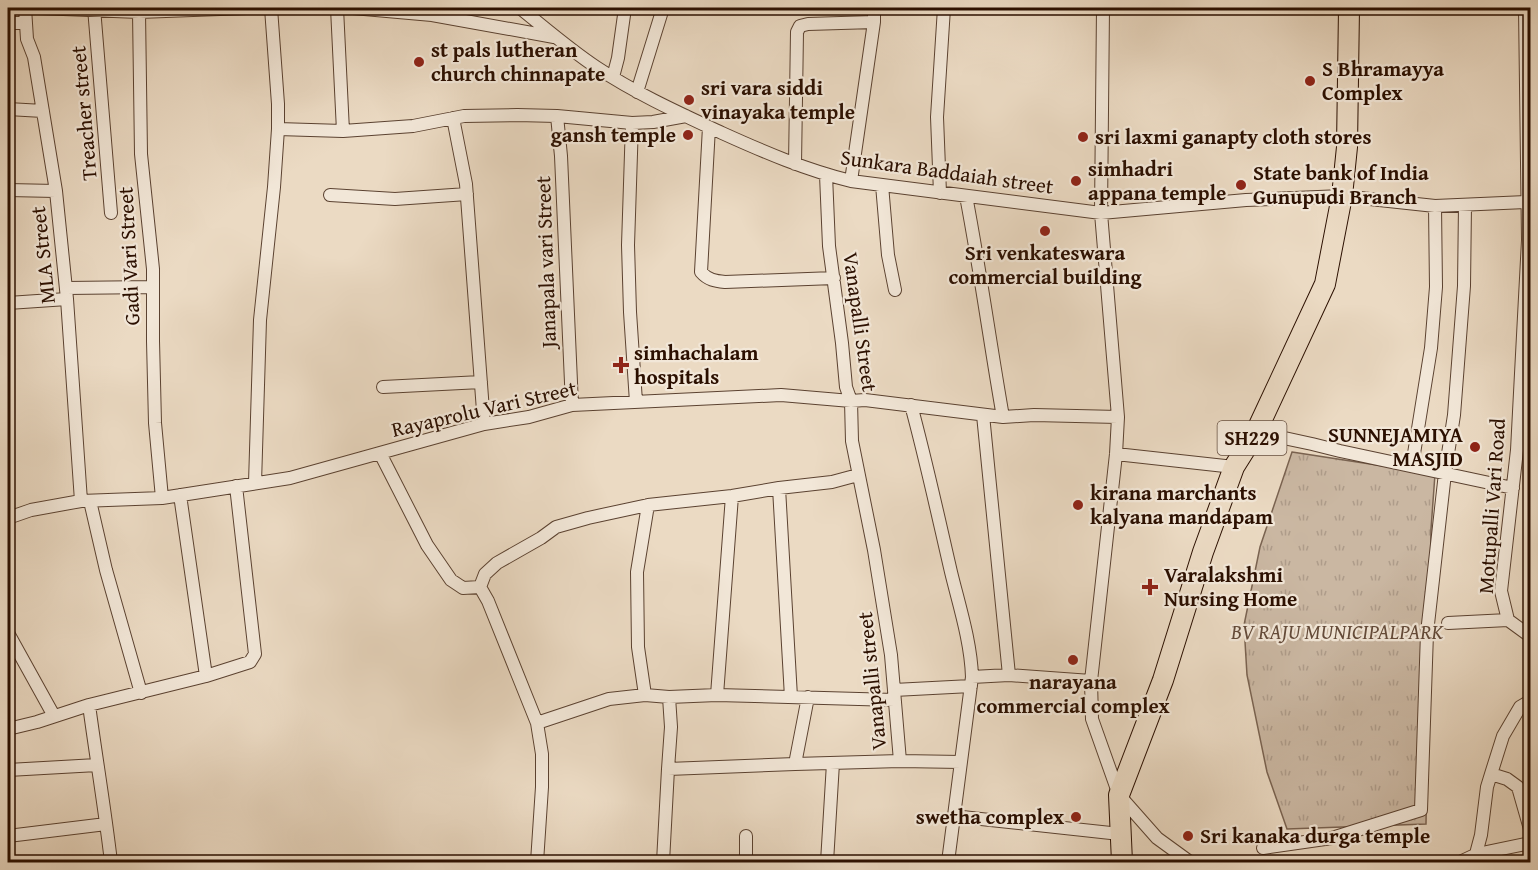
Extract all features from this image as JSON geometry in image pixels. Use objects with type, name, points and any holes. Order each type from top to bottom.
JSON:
[{"type":"main road","name":"SH229","points":[[1122,862],[1119,795],[1162,680],[1203,552],[1234,467],[1256,432],[1325,284],[1341,196],[1347,147],[1349,8]]},
{"type":"street","name":"MLA Street","points":[[25,8],[27,39],[34,57],[56,191],[86,501],[141,693]]},
{"type":"street","points":[[38,8],[139,12],[165,9],[247,8]]},
{"type":"street","points":[[255,483],[260,320],[278,129],[271,8]]},
{"type":"street","points":[[337,8],[343,130]]},
{"type":"street","points":[[356,8],[432,15],[555,37]]},
{"type":"street","name":"Sunkara Baddaiah street","points":[[520,8],[531,12],[555,37],[596,67],[637,92],[769,154],[826,175],[851,181],[1101,213],[1246,200],[1341,196],[1435,206],[1527,202]]},
{"type":"street","points":[[613,77],[625,8]]},
{"type":"street","points":[[637,92],[663,8]]},
{"type":"street","points":[[851,181],[874,22],[874,8]]},
{"type":"street","points":[[940,193],[937,117],[944,8]]},
{"type":"street","points":[[1103,8],[1101,213],[1118,417],[1092,681],[1092,719],[1119,795],[1157,838],[1190,862]]},
{"type":"street","name":"Motupalli Vari Road","points":[[1525,8],[1529,276],[1517,450],[1501,591],[1508,620],[1530,636]]},
{"type":"street","name":"Treacher street","points":[[94,9],[111,213]]},
{"type":"street","name":"Gadi Vari Street","points":[[139,12],[141,154],[153,269],[155,423],[162,498]]},
{"type":"street","points":[[795,164],[797,32],[800,26],[874,22]]},
{"type":"street","points":[[8,23],[26,23]]},
{"type":"street","points":[[8,109],[43,111]]},
{"type":"street","points":[[278,129],[343,130],[413,126],[464,116],[485,115],[557,116],[632,123],[686,116]]},
{"type":"street","name":"Janapala vari Street","points":[[557,116],[561,156],[572,405]]},
{"type":"street","points":[[453,118],[467,194],[484,424]]},
{"type":"street","points":[[632,123],[628,245],[636,402]]},
{"type":"street","points":[[709,127],[701,272],[705,277],[713,281],[726,282],[834,278]]},
{"type":"street","name":"Vanapalli Street","points":[[826,175],[829,246],[846,387],[851,401],[852,441],[858,475]]},
{"type":"street","points":[[882,185],[888,255],[895,290]]},
{"type":"street","points":[[8,190],[56,191]]},
{"type":"street","points":[[330,195],[395,199],[467,194]]},
{"type":"street","points":[[966,196],[1003,417]]},
{"type":"street","points":[[1263,848],[1332,838],[1421,810],[1427,633],[1454,414],[1464,286],[1465,205]]},
{"type":"street","points":[[1412,466],[1431,348],[1436,287],[1435,206]]},
{"type":"street","points":[[8,303],[67,293],[153,287]]},
{"type":"street","points":[[383,387],[482,382]]},
{"type":"street","name":"Rayaprolu Vari Street","points":[[8,518],[31,510],[86,501],[162,498],[290,478],[484,424],[530,417],[572,405],[781,395],[851,401],[865,400],[1003,417],[1034,415],[1118,417]]},
{"type":"street","points":[[910,405],[961,613],[971,666],[948,862]]},
{"type":"street","points":[[983,415],[1009,675]]},
{"type":"street","points":[[1256,432],[1513,488]]},
{"type":"street","points":[[380,453],[427,545],[451,580],[463,588],[480,586]]},
{"type":"street","points":[[1116,454],[1234,467]]},
{"type":"street","points":[[480,586],[485,574],[497,563],[556,527],[648,505],[832,482],[858,475]]},
{"type":"street","name":"Vanapalli street","points":[[668,770],[900,761],[891,655],[858,475]]},
{"type":"street","points":[[8,729],[250,662],[255,654],[236,486]]},
{"type":"street","points":[[779,488],[791,696]]},
{"type":"street","points":[[180,495],[206,676]]},
{"type":"street","points":[[717,695],[732,496]]},
{"type":"street","points":[[645,696],[638,647],[637,572],[648,505]]},
{"type":"street","points":[[480,586],[537,723],[542,754],[537,862]]},
{"type":"street","points":[[1448,623],[1508,620]]},
{"type":"street","points":[[8,633],[54,716]]},
{"type":"street","points":[[537,723],[609,699],[645,696],[894,695],[1009,675],[1092,681]]},
{"type":"street","points":[[663,862],[671,727],[669,697]]},
{"type":"street","points":[[795,764],[808,697]]},
{"type":"street","points":[[1478,858],[1487,787],[1503,736],[1520,707],[1530,701]]},
{"type":"street","points":[[89,705],[111,862]]},
{"type":"street","points":[[900,761],[961,762]]},
{"type":"street","points":[[827,862],[833,763]]},
{"type":"street","points":[[8,770],[97,765]]},
{"type":"street","points":[[1491,774],[1508,779],[1518,787],[1530,829]]},
{"type":"street","points":[[954,816],[1120,834]]},
{"type":"street","points":[[8,836],[106,824]]},
{"type":"street","points":[[746,836],[746,862]]},
{"type":"street","points":[[1460,862],[1530,843]]},
{"type":"green space","name":"BV RAJU MUNICIPALPARK","points":[[1292,452],[1435,474],[1431,529],[1426,824],[1287,829],[1267,772],[1247,675],[1244,625],[1260,547]]},
{"type":"place","name":"st pals lutheran church chinnapate","points":[[419,62]]},
{"type":"place","name":"S Bhramayya Complex","points":[[1310,81]]},
{"type":"place","name":"sri vara siddi vinayaka temple","points":[[689,100]]},
{"type":"place","name":"gansh temple","points":[[688,135]]},
{"type":"place","name":"sri laxmi ganapty cloth stores","points":[[1083,137]]},
{"type":"place","name":"simhadri appana temple","points":[[1076,181]]},
{"type":"place","name":"State bank of India Gunupudi Branch","points":[[1241,185]]},
{"type":"place","name":"Sri venkateswara commercial building","points":[[1045,231]]},
{"type":"place","name":"simhachalam hospitals","points":[[621,365]]},
{"type":"place","name":"SUNNEJAMIYA MASJID","points":[[1475,447]]},
{"type":"place","name":"kirana marchants kalyana mandapam","points":[[1078,505]]},
{"type":"place","name":"Varalakshmi Nursing Home","points":[[1150,587]]},
{"type":"place","name":"narayana commercial complex","points":[[1073,660]]},
{"type":"place","name":"swetha complex","points":[[1076,817]]},
{"type":"place","name":"Sri kanaka durga temple","points":[[1188,836]]}]
